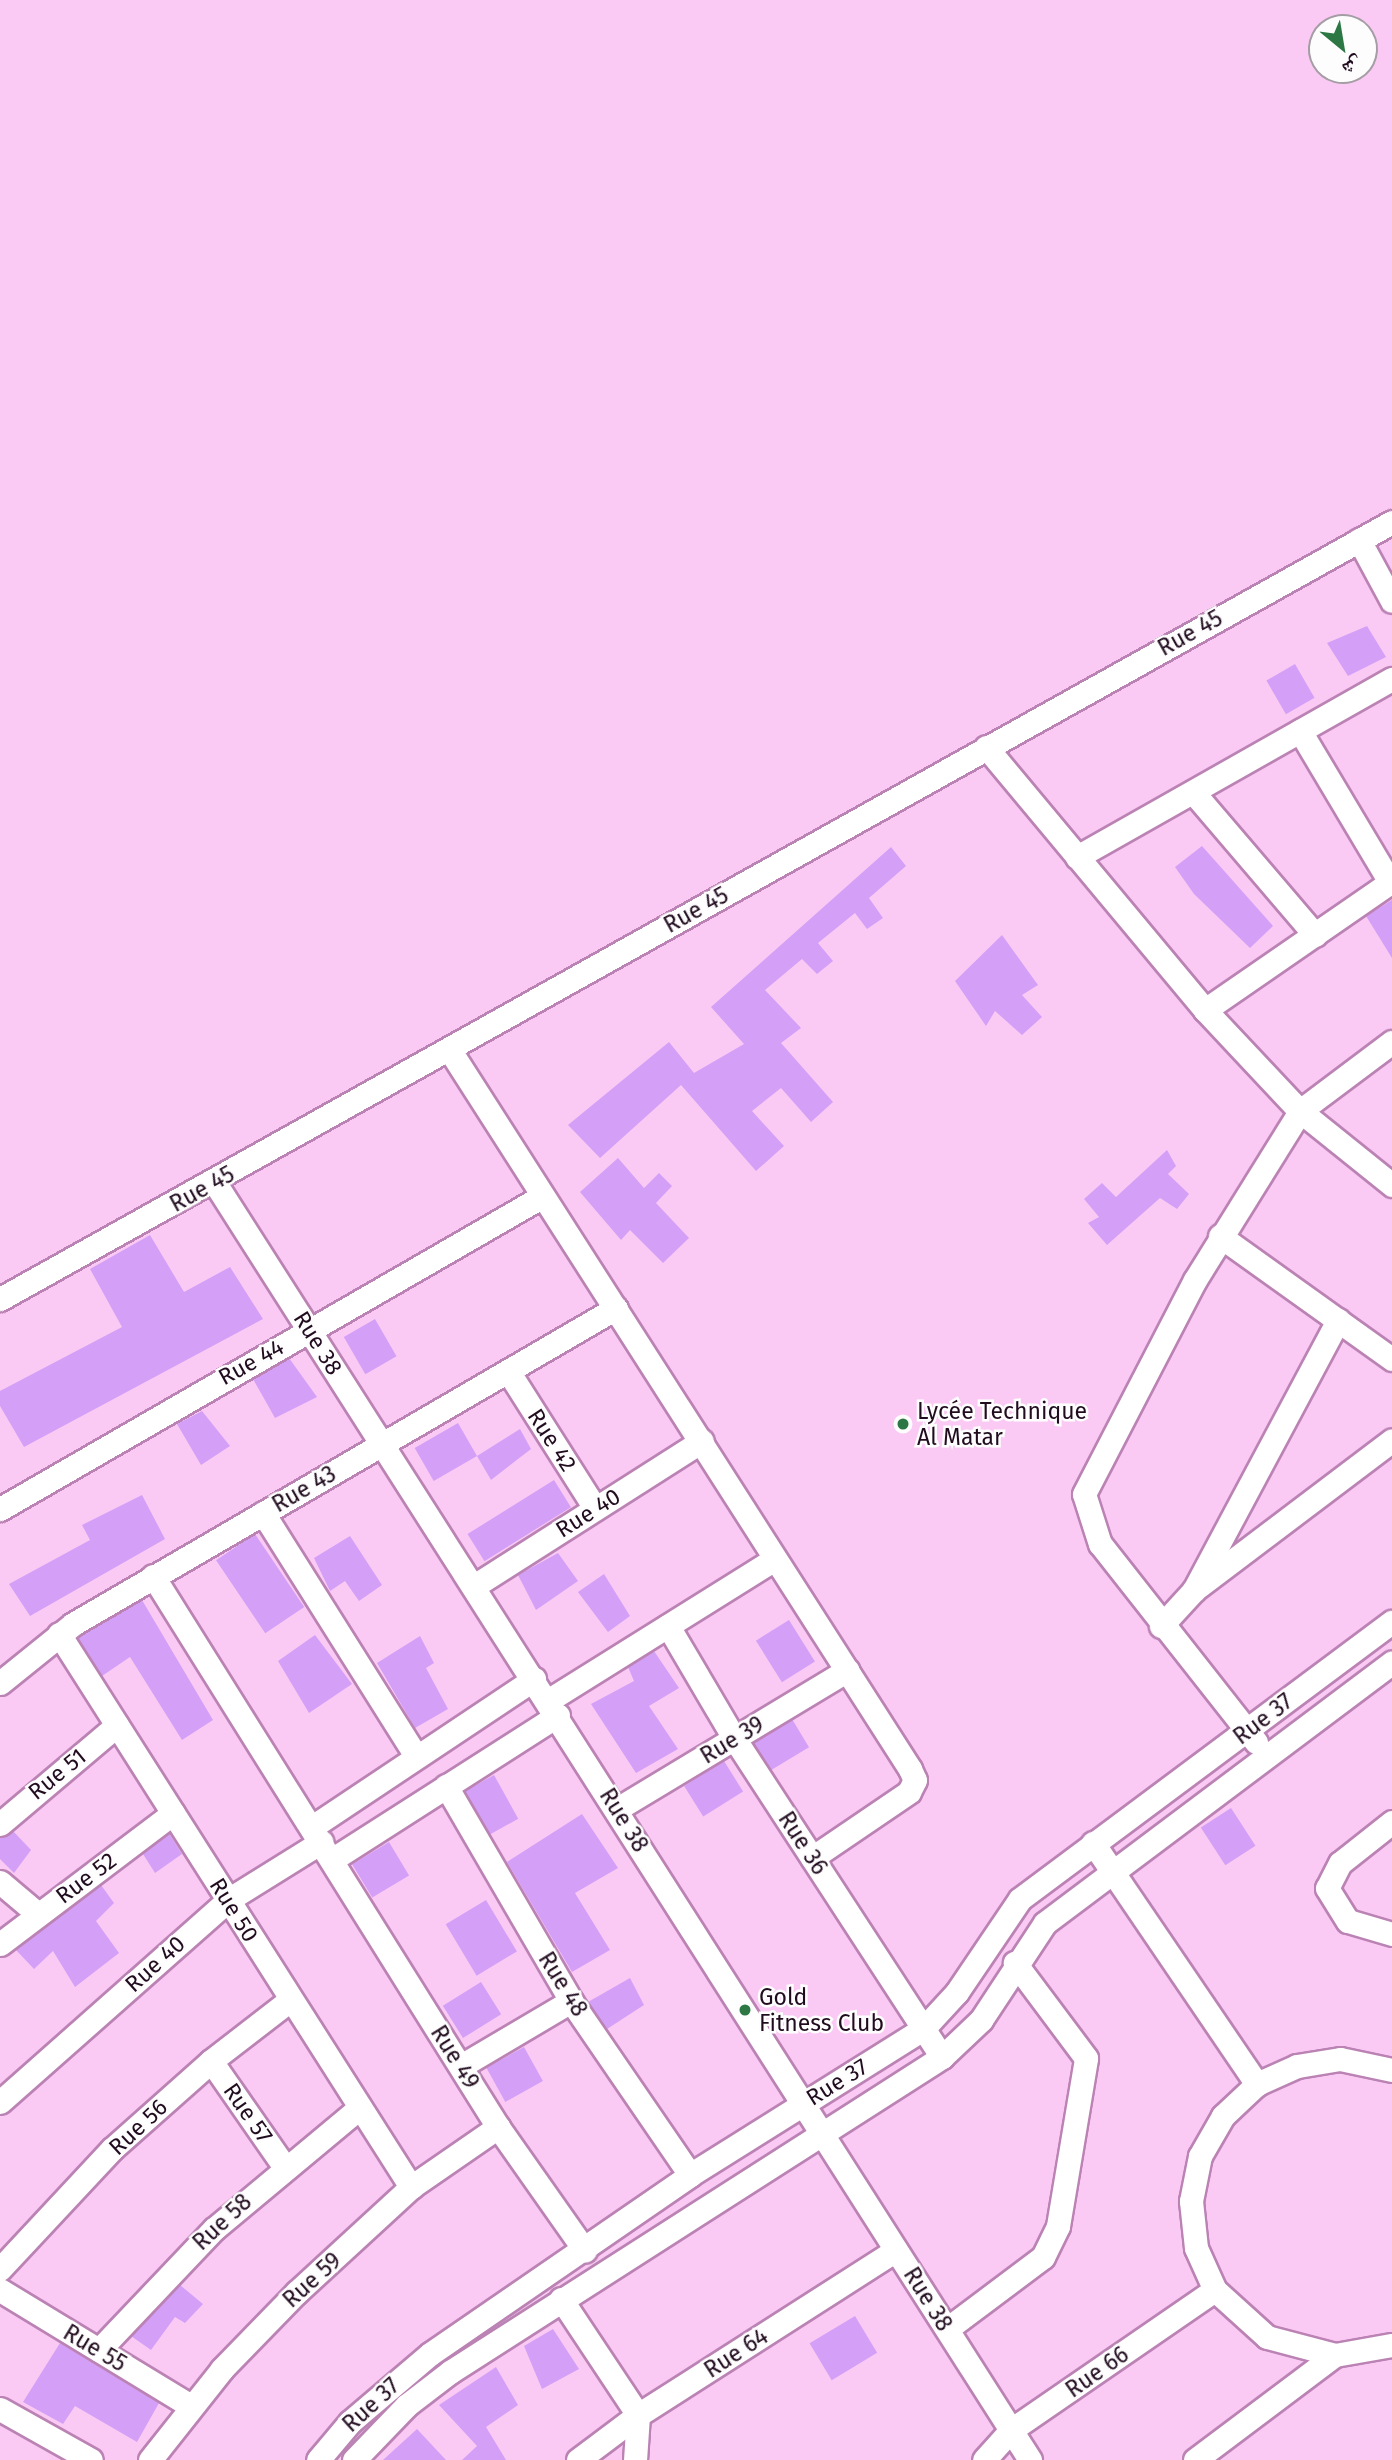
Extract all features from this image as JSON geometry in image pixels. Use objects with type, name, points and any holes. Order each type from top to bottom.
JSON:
[{"type":"street","name":"Rue 45","points":[[0,1299],[215,1183],[986,747],[1392,522]]},
{"type":"street","points":[[1359,540],[1392,601]]},
{"type":"street","points":[[1077,857],[1392,679]]},
{"type":"street","points":[[1205,1010],[1391,881],[1300,731]]},
{"type":"street","points":[[986,747],[1205,1010],[1300,1111],[1392,1185]]},
{"type":"street","points":[[1193,792],[1315,935]]},
{"type":"street","points":[[1268,1754],[1246,1732],[1161,1626],[1100,1544],[1084,1494],[1220,1236],[1300,1111],[1392,1042]]},
{"type":"street","points":[[449,1049],[541,1197],[702,1441],[910,1769],[914,1786],[812,1858]]},
{"type":"street","name":"Rue 38","points":[[215,1183],[553,1707],[1030,2460]]},
{"type":"street","name":"Rue 44","points":[[0,1509],[541,1197]]},
{"type":"street","points":[[1220,1236],[1392,1359]]},
{"type":"street","name":"Rue 43","points":[[0,1683],[59,1634],[153,1576],[616,1308]]},
{"type":"street","points":[[1194,1590],[1338,1320]]},
{"type":"street","name":"Rue 42","points":[[508,1371],[595,1508]]},
{"type":"street","points":[[1161,1626],[1194,1590],[1392,1440]]},
{"type":"street","name":"Rue 40","points":[[474,1586],[702,1441]]},
{"type":"street","points":[[263,1513],[416,1756]]},
{"type":"street","name":"Rue 40","points":[[0,2102],[228,1900],[322,1842],[446,1786],[668,1626],[775,1559]]},
{"type":"street","name":"Rue 49","points":[[153,1576],[498,2127],[585,2251]]},
{"type":"street","name":"Rue 37","points":[[318,2460],[333,2440],[430,2354],[585,2251],[690,2175],[923,2029],[957,1992],[1020,1899],[1392,1622]]},
{"type":"street","name":"Rue 36","points":[[668,1626],[734,1738],[942,2057]]},
{"type":"street","name":"Rue 50","points":[[59,1634],[411,2187]]},
{"type":"street","name":"Rue 37","points":[[354,2460],[407,2404],[561,2299],[942,2057],[981,2020],[1015,1963],[1045,1923],[1392,1662]]},
{"type":"street","name":"Rue 39","points":[[617,1809],[847,1670]]},
{"type":"street","name":"Rue 40","points":[[322,1842],[416,1756],[534,1679]]},
{"type":"street","name":"Rue 51","points":[[0,1824],[117,1726]]},
{"type":"street","name":"Rue 48","points":[[446,1786],[571,2001],[690,2175]]},
{"type":"street","name":"Rue 52","points":[[0,1944],[173,1813]]},
{"type":"street","points":[[1392,1822],[1340,1863],[1327,1888],[1348,1921],[1392,1934]]},
{"type":"street","points":[[1093,1843],[1257,2084]]},
{"type":"street","points":[[0,1882],[38,1914]]},
{"type":"street","points":[[947,2329],[1043,2257],[1058,2225],[1086,2058],[1015,1963]]},
{"type":"street","name":"Rue 56","points":[[0,2269],[113,2149],[211,2061],[290,2000]]},
{"type":"street","points":[[461,2066],[571,2001]]},
{"type":"street","points":[[1391,2348],[1335,2355],[1300,2350],[1267,2337],[1215,2290],[1196,2248],[1193,2190],[1200,2156],[1223,2116],[1257,2084],[1297,2066],[1340,2059],[1392,2070]]},
{"type":"street","name":"Rue 57","points":[[211,2061],[284,2166]]},
{"type":"street","name":"Rue 58","points":[[99,2350],[176,2266],[284,2166],[359,2108]]},
{"type":"street","name":"Rue 59","points":[[150,2460],[191,2406],[297,2292],[411,2187],[498,2127]]},
{"type":"street","name":"Rue 64","points":[[578,2460],[638,2415],[896,2249]]},
{"type":"street","name":"Rue 55","points":[[0,2290],[191,2406]]},
{"type":"street","name":"Rue 66","points":[[984,2460],[1011,2430],[1215,2290]]},
{"type":"street","points":[[561,2299],[638,2415],[635,2460]]},
{"type":"street","points":[[1195,2460],[1335,2355]]},
{"type":"street","points":[[0,2409],[91,2460]]},
{"type":"street","points":[[333,2440],[346,2460]]},
{"type":"building","points":[[1367,626],[1386,657],[1348,676],[1327,643]]},
{"type":"building","points":[[1295,664],[1314,698],[1286,714],[1266,680]]},
{"type":"building","points":[[1202,846],[1273,926],[1250,948],[1194,894],[1175,867]]},
{"type":"building","points":[[891,847],[906,866],[869,898],[883,918],[867,929],[855,913],[818,943],[833,961],[817,974],[802,959],[765,990],[801,1028],[781,1043],[833,1102],[811,1122],[781,1088],[752,1111],[784,1146],[756,1171],[681,1085],[600,1158],[568,1125],[669,1042],[694,1073],[744,1044],[711,1007]]},
{"type":"building","points":[[1392,900],[1392,958],[1366,916]]},
{"type":"building","points":[[1002,935],[1038,985],[1022,995],[1042,1017],[1022,1035],[995,1011],[986,1026],[955,981]]},
{"type":"building","points":[[1167,1150],[1176,1166],[1168,1174],[1189,1194],[1177,1209],[1160,1198],[1107,1245],[1088,1223],[1099,1217],[1084,1199],[1102,1183],[1116,1197]]},
{"type":"building","points":[[618,1158],[644,1188],[659,1173],[672,1186],[656,1203],[689,1238],[663,1263],[630,1230],[621,1240],[580,1192]]},
{"type":"building","points":[[150,1235],[184,1292],[230,1267],[263,1319],[24,1447],[0,1406],[0,1391],[122,1327],[90,1269]]},
{"type":"building","points":[[375,1319],[396,1356],[365,1374],[344,1337]]},
{"type":"building","points":[[289,1358],[317,1397],[275,1418],[253,1379]]},
{"type":"building","points":[[202,1411],[230,1446],[201,1465],[177,1424]]},
{"type":"building","points":[[458,1423],[477,1456],[434,1481],[415,1448]]},
{"type":"building","points":[[520,1429],[531,1449],[491,1480],[477,1456]]},
{"type":"building","points":[[554,1480],[571,1507],[484,1561],[467,1534]]},
{"type":"building","points":[[142,1495],[165,1539],[30,1616],[9,1584],[90,1540],[82,1525]]},
{"type":"building","points":[[255,1534],[304,1607],[265,1633],[216,1560]]},
{"type":"building","points":[[350,1536],[382,1585],[359,1601],[345,1581],[330,1591],[314,1558]]},
{"type":"building","points":[[558,1553],[578,1581],[536,1610],[518,1575]]},
{"type":"building","points":[[604,1574],[630,1616],[608,1632],[578,1592]]},
{"type":"building","points":[[142,1600],[213,1720],[182,1740],[130,1657],[102,1676],[78,1638]]},
{"type":"building","points":[[789,1620],[815,1662],[782,1682],[756,1641]]},
{"type":"building","points":[[315,1635],[352,1684],[309,1713],[278,1661]]},
{"type":"building","points":[[420,1636],[434,1663],[426,1668],[448,1709],[415,1728],[377,1663]]},
{"type":"building","points":[[654,1651],[679,1688],[649,1706],[678,1749],[636,1773],[591,1704],[634,1681],[628,1667]]},
{"type":"building","points":[[792,1719],[809,1747],[770,1770],[753,1742]]},
{"type":"building","points":[[724,1761],[743,1792],[703,1816],[684,1786]]},
{"type":"building","points":[[494,1775],[518,1819],[489,1835],[465,1791]]},
{"type":"building","points":[[1231,1808],[1256,1846],[1225,1865],[1201,1828]]},
{"type":"building","points":[[582,1814],[618,1868],[575,1893],[610,1950],[572,1972],[507,1862]]},
{"type":"building","points":[[13,1831],[31,1850],[14,1873],[0,1859],[0,1838]]},
{"type":"building","points":[[169,1833],[182,1854],[155,1873],[143,1854]]},
{"type":"building","points":[[389,1842],[409,1875],[372,1898],[352,1864]]},
{"type":"building","points":[[101,1885],[114,1903],[96,1921],[119,1953],[75,1987],[53,1951],[34,1969],[16,1950]]},
{"type":"building","points":[[486,1900],[517,1951],[477,1976],[446,1924]]},
{"type":"building","points":[[630,1978],[644,2005],[607,2029],[588,2002]]},
{"type":"building","points":[[481,1982],[501,2014],[463,2038],[443,2006]]},
{"type":"building","points":[[524,2047],[543,2081],[505,2102],[486,2068]]},
{"type":"building","points":[[180,2285],[203,2304],[185,2323],[175,2317],[151,2350],[131,2336]]},
{"type":"building","points":[[855,2316],[877,2353],[832,2380],[810,2343]]},
{"type":"building","points":[[553,2329],[579,2369],[542,2389],[524,2346]]},
{"type":"building","points":[[60,2343],[159,2403],[137,2442],[75,2406],[63,2424],[23,2402]]},
{"type":"building","points":[[496,2367],[518,2405],[486,2427],[506,2460],[462,2460],[477,2446],[439,2405]]},
{"type":"building","points":[[417,2429],[446,2460],[383,2460]]},
{"type":"place","name":"Lycée Technique Al Matar","points":[[903,1424]]},
{"type":"place","name":"Gold Fitness Club","points":[[745,2010]]}]
